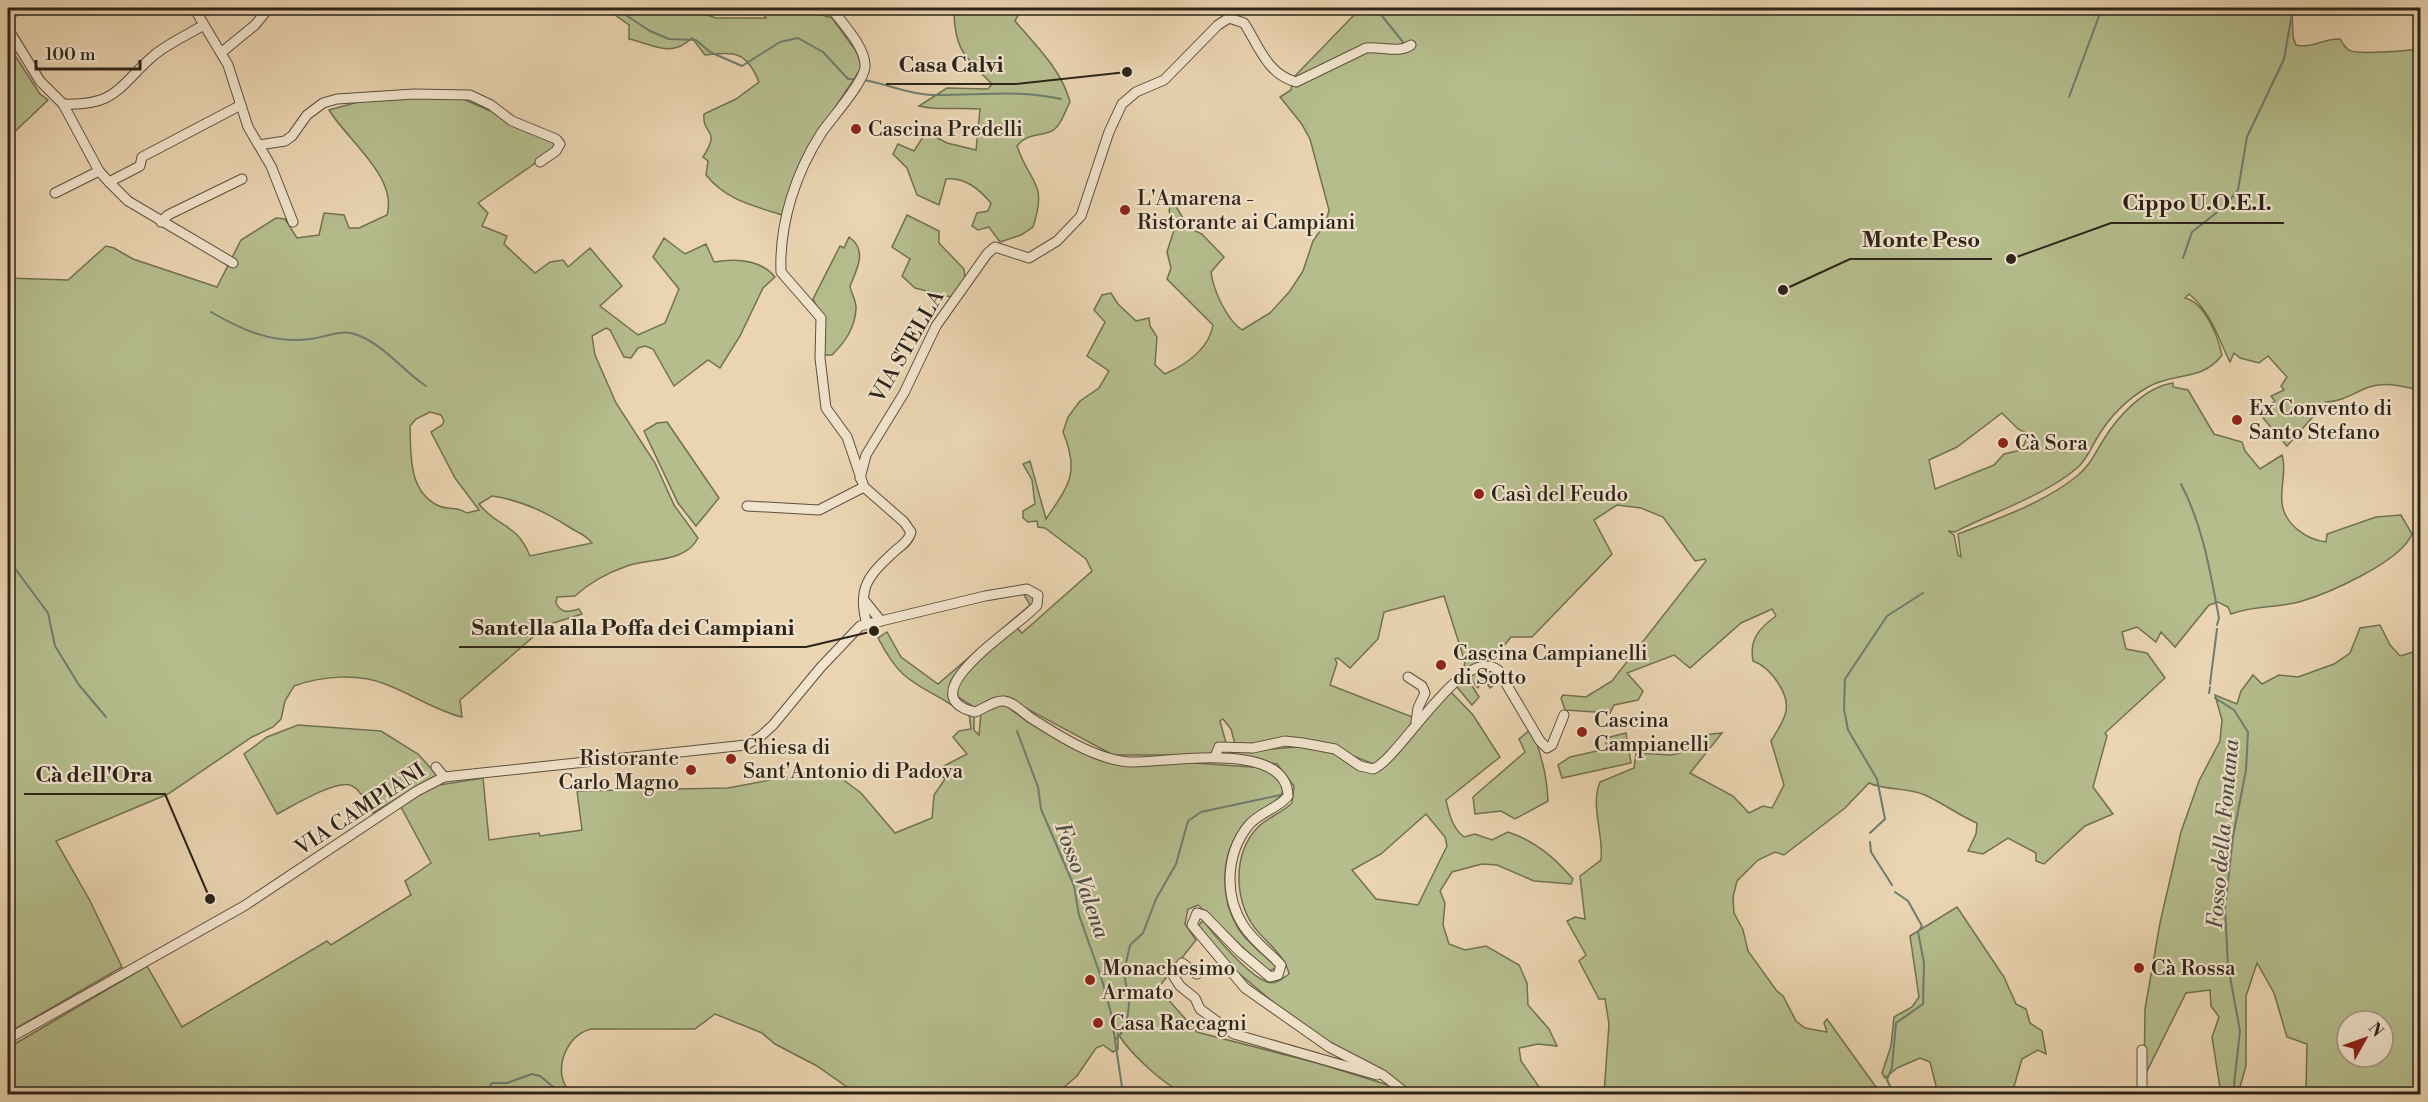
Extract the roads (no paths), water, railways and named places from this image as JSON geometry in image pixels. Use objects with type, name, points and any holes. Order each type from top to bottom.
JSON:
[{"type":"street","points":[[8,15],[21,8]]},
{"type":"street","points":[[194,8],[222,52],[248,127],[260,145],[293,222]]},
{"type":"street","points":[[222,52],[255,25],[269,8]]},
{"type":"street","points":[[831,8],[864,57],[864,73],[820,135],[796,180],[788,216],[782,272],[820,318],[820,358],[826,408],[847,437],[862,483],[904,522],[911,532],[906,542],[869,576],[863,590],[862,608],[867,624]]},
{"type":"street","name":"VIA STELLA","points":[[862,483],[866,455],[904,393],[936,326],[987,255],[995,247],[1029,258],[1066,232],[1081,216],[1109,132],[1122,104],[1136,92],[1164,80],[1218,25],[1229,18],[1244,23],[1266,62],[1284,79],[1296,82],[1366,48],[1377,46],[1400,50],[1411,45]]},
{"type":"street","points":[[63,104],[87,105],[101,102],[116,92],[154,55],[204,24]]},
{"type":"street","points":[[8,29],[40,81],[63,104],[99,171],[109,182],[128,201],[233,263]]},
{"type":"street","points":[[260,145],[285,141],[316,107],[337,99],[454,94],[470,95],[491,105],[512,122],[556,139],[560,144],[556,151],[540,162]]},
{"type":"street","points":[[109,182],[140,166],[142,157],[241,105]]},
{"type":"street","points":[[55,193],[99,171]]},
{"type":"street","points":[[161,222],[168,215],[242,179]]},
{"type":"street","points":[[747,506],[819,510],[862,483]]},
{"type":"street","name":"VIA CAMPIANI","points":[[8,1040],[244,906],[417,791],[444,777],[746,745],[773,725],[821,667],[860,626],[880,624],[984,596],[1027,589],[1033,591],[1038,600],[1033,610],[964,667],[953,689],[957,702],[975,712],[1000,701],[1008,702],[1043,725],[1111,759],[1138,762],[1215,757],[1270,766],[1285,779],[1291,796],[1249,824],[1238,840],[1229,874],[1230,890],[1242,924],[1278,962],[1281,969],[1278,975],[1270,977],[1239,951],[1204,915],[1197,913],[1192,925],[1245,988],[1329,1047],[1383,1075]]},
{"type":"street","points":[[864,600],[880,624]]},
{"type":"street","points":[[1215,757],[1219,747],[1252,748],[1285,741],[1335,749],[1360,766],[1373,769],[1387,760],[1416,722],[1470,672],[1491,665],[1498,670],[1540,741],[1547,748],[1552,745],[1564,715]]},
{"type":"street","points":[[1408,677],[1422,686],[1425,693],[1418,708],[1416,722]]},
{"type":"street","points":[[436,767],[444,777]]},
{"type":"street","points":[[1197,974],[1182,963],[1173,975],[1180,986],[1195,998],[1200,1009],[1234,1034],[1373,1076],[1383,1075],[1407,1095]]},
{"type":"street","points":[[2142,1050],[2142,1095]]},
{"type":"waterway","points":[[615,8],[650,31],[669,39],[696,40],[710,52],[742,66],[780,42],[798,38],[823,52],[848,79],[854,79]]},
{"type":"waterway","points":[[1369,8],[1382,16],[1403,42]]},
{"type":"waterway","points":[[2069,97],[2102,8]]},
{"type":"waterway","points":[[2183,258],[2192,232],[2225,206],[2238,190],[2247,137],[2284,59],[2293,8]]},
{"type":"waterway","points":[[864,80],[932,95],[1028,94],[1061,99]]},
{"type":"waterway","points":[[211,312],[246,330],[283,339],[310,339],[351,333],[382,349],[426,386]]},
{"type":"waterway","points":[[2181,484],[2195,516],[2205,549],[2219,618],[2217,625]]},
{"type":"waterway","points":[[8,559],[48,613],[55,646],[79,685],[106,717]]},
{"type":"waterway","points":[[1870,833],[1885,819],[1877,779],[1848,730],[1844,709],[1845,679],[1887,616],[1923,593]]},
{"type":"waterway","points":[[2210,684],[2217,629]]},
{"type":"waterway","name":"Fosso della Fontana","points":[[2209,693],[2210,687]]},
{"type":"waterway","name":"Fosso della Fontana","points":[[2215,698],[2234,710],[2248,732],[2246,770],[2233,837],[2225,908],[2228,966],[2240,1031],[2233,1094]]},
{"type":"waterway","name":"Fosso Valena","points":[[1017,731],[1038,787],[1041,809],[1074,886],[1079,915],[1102,980],[1111,1013],[1123,1094]]},
{"type":"waterway","name":"Fosso Valena","points":[[1115,1040],[1124,1030],[1128,1014],[1129,1003],[1124,972],[1130,945],[1143,933],[1156,899],[1176,864],[1188,821],[1201,812],[1285,794]]},
{"type":"waterway","points":[[1870,842],[1871,852],[1892,885]]},
{"type":"waterway","points":[[1894,1094],[1887,1080],[1892,1067],[1896,1023],[1923,1004],[1924,963],[1918,932],[1922,926],[1908,901],[1895,892]]},
{"type":"waterway","points":[[475,1094],[487,1090],[492,1083],[507,1083],[532,1074],[540,1076],[562,1094]]},
{"type":"place","name":"Casa Calvi","points":[[1127,72]]},
{"type":"place","name":"Cascina Predelli","points":[[856,129]]},
{"type":"place","name":"L'Amarena - Ristorante ai Campiani","points":[[1125,210]]},
{"type":"place","name":"Cippo U.O.E.I.","points":[[2011,259]]},
{"type":"place","name":"Monte Peso","points":[[1783,290]]},
{"type":"place","name":"Ex Convento di Santo Stefano","points":[[2237,420]]},
{"type":"place","name":"Cà Sora","points":[[2003,443]]},
{"type":"place","name":"Casì del Feudo","points":[[1479,494]]},
{"type":"place","name":"Santella alla Poffa dei Campiani","points":[[874,631]]},
{"type":"place","name":"Cascina Campianelli di Sotto","points":[[1441,665]]},
{"type":"place","name":"Cascina Campianelli","points":[[1582,732]]},
{"type":"place","name":"Chiesa di Sant'Antonio di Padova","points":[[731,759]]},
{"type":"place","name":"Ristorante Carlo Magno","points":[[691,770]]},
{"type":"place","name":"Cà dell'Ora","points":[[210,899]]},
{"type":"place","name":"Cà Rossa","points":[[2139,968]]},
{"type":"place","name":"Monachesimo Armato","points":[[1090,980]]},
{"type":"place","name":"Casa Raccagni","points":[[1098,1023]]}]
